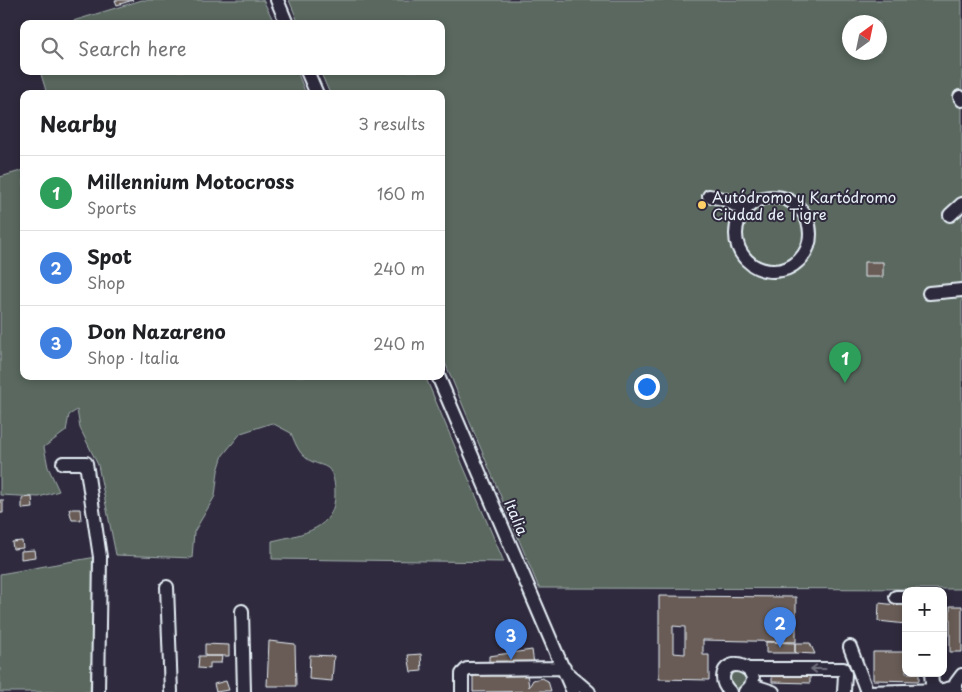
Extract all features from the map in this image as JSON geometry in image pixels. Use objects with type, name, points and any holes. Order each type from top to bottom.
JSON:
[{"type":"street","points":[[277,0],[285,20]]},
{"type":"street","points":[[310,75],[315,90]]},
{"type":"street","points":[[709,196],[724,198],[744,210]]},
{"type":"street","points":[[764,197],[780,197],[795,203],[806,216],[810,231],[808,247],[800,260],[778,271],[762,270],[748,261],[738,248],[736,232],[737,224],[744,210],[756,200],[764,197]]},
{"type":"street","points":[[950,215],[962,204]]},
{"type":"street","points":[[929,293],[962,290]]},
{"type":"street","name":"Italia","points":[[440,380],[573,692]]},
{"type":"street","points":[[63,463],[86,463],[97,526],[100,557],[98,692]]},
{"type":"street","points":[[168,588],[171,692]]},
{"type":"street","points":[[242,611],[244,692]]},
{"type":"street","points":[[850,647],[867,692],[956,689],[958,679],[962,676]]},
{"type":"street","points":[[730,692],[723,680],[726,670],[734,665],[748,669],[843,668],[845,674],[844,692]]},
{"type":"street","points":[[462,692],[462,674],[468,669],[564,669]]},
{"type":"street","name":"Italia","points":[[564,669],[589,692]]},
{"type":"street","points":[[748,669],[759,689]]},
{"type":"street","points":[[759,689],[764,669]]},
{"type":"street","points":[[931,677],[932,684],[937,690]]},
{"type":"shaded area","points":[[142,0],[263,0],[273,20],[76,20]]},
{"type":"shaded area","points":[[289,0],[962,0],[962,589],[947,589],[947,587],[902,587],[902,589],[539,588],[445,363],[445,90],[328,90],[322,75],[445,75],[445,20],[297,20]]},
{"type":"shaded area","points":[[41,75],[299,75],[304,90],[46,90]]},
{"type":"shaded area","points":[[20,171],[20,380],[427,380],[504,562],[272,559],[272,541],[295,536],[323,523],[330,515],[334,505],[335,493],[333,476],[330,470],[305,457],[299,450],[291,433],[272,423],[241,433],[223,455],[218,471],[215,496],[194,532],[192,558],[116,555],[98,465],[80,428],[77,410],[69,415],[66,431],[44,447],[48,467],[59,491],[39,497],[0,495],[0,177]]},
{"type":"shaded area","points":[[96,557],[90,692],[0,692],[0,574]]},
{"type":"shaded area","points":[[737,670],[743,673],[746,679],[743,685],[737,688],[731,685],[728,679],[731,673]]},
{"type":"building","points":[[115,0],[133,0],[117,5]]},
{"type":"building","points":[[864,262],[883,262],[883,277],[864,277]]},
{"type":"building","points":[[32,497],[33,508],[22,509],[22,498]]},
{"type":"building","points":[[0,500],[3,500],[3,513],[0,513]]},
{"type":"building","points":[[69,509],[80,509],[81,520],[72,520]]},
{"type":"building","points":[[22,541],[23,548],[13,549],[12,542]]},
{"type":"building","points":[[34,550],[35,557],[21,559],[21,551]]},
{"type":"building","points":[[659,596],[796,597],[796,642],[703,640],[703,655],[709,655],[709,680],[659,679]],"holes":[[[673,626],[685,627],[685,654],[673,653]]]},
{"type":"building","points":[[879,603],[902,606],[902,624],[878,621]]},
{"type":"building","points":[[950,606],[962,606],[962,652],[950,652]]},
{"type":"building","points":[[269,641],[295,644],[296,686],[267,686]]},
{"type":"building","points":[[766,642],[795,643],[795,653],[766,653]]},
{"type":"building","points":[[795,643],[810,643],[815,654],[795,653]]},
{"type":"building","points":[[205,644],[229,645],[229,656],[205,656]]},
{"type":"building","points":[[532,650],[534,664],[489,664],[489,656]]},
{"type":"building","points":[[873,652],[902,652],[902,677],[919,677],[919,681],[873,680]]},
{"type":"building","points":[[421,654],[422,671],[411,672],[408,655]]},
{"type":"building","points":[[310,655],[334,656],[332,681],[309,679]]},
{"type":"building","points":[[199,656],[222,656],[221,663],[210,663],[210,669],[198,668]]},
{"type":"building","points":[[772,671],[810,671],[810,683],[772,682]]},
{"type":"building","points":[[473,674],[527,674],[529,687],[533,680],[542,678],[548,681],[551,691],[473,692]]},
{"type":"building","points":[[226,681],[229,690],[216,692],[214,684]]},
{"type":"place","name":"Autódromo y Kartódromo Ciudad de Tigre","points":[[702,205]]},
{"type":"place","name":"Millennium Motocross","points":[[845,383]]},
{"type":"place","name":"Spot","points":[[780,648]]},
{"type":"place","name":"Don Nazareno","points":[[511,660]]}]
